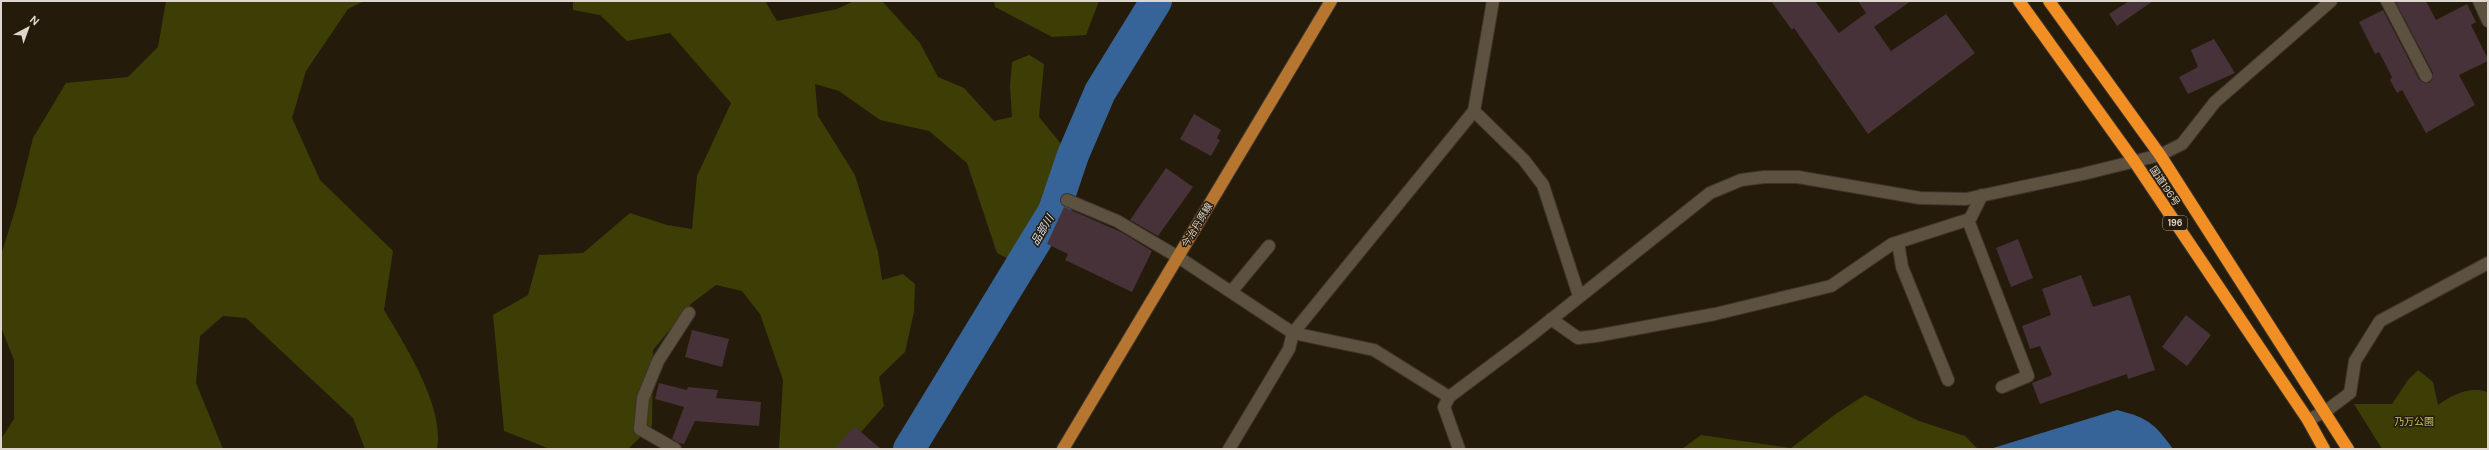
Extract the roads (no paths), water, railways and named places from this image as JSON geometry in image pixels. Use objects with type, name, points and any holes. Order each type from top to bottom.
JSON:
[{"type":"highway","name":"国道196号","points":[[2019,1],[2134,161],[2308,420],[2324,449]]},
{"type":"highway","name":"国道196号","points":[[2049,1],[2160,155],[2326,411],[2348,449]]},
{"type":"main road","name":"今治丹原線","points":[[1063,449],[1331,1]]},
{"type":"street","points":[[1229,449],[1289,349],[1293,333],[1474,110],[1493,1]]},
{"type":"street","points":[[2387,1],[2426,76]]},
{"type":"street","points":[[2479,1],[2488,21]]},
{"type":"street","points":[[1459,449],[1444,407],[1449,397],[1551,319],[1710,193],[1741,180],[1798,177],[1920,198],[1966,199],[2160,155],[2182,144],[2214,102],[2324,4]]},
{"type":"street","points":[[1474,110],[1524,160],[1543,185],[1579,296]]},
{"type":"street","points":[[1551,319],[1578,338],[1715,314],[1831,286],[1898,242],[1968,220],[1982,195]]},
{"type":"street","points":[[1067,200],[1117,221],[1178,257],[1293,333],[1374,350],[1449,397]]},
{"type":"street","points":[[1968,220],[2028,376],[2002,387]]},
{"type":"street","points":[[1898,242],[1902,267],[1948,380]]},
{"type":"street","points":[[1231,292],[1269,246]]},
{"type":"street","points":[[2308,420],[2326,411],[2350,393],[2355,361],[2380,321],[2488,263]]},
{"type":"street","points":[[674,449],[640,429],[642,398],[658,361],[689,313]]},
{"type":"water","points":[[2117,410],[2136,416],[2150,423],[2161,433],[2173,449],[1990,449]]},
{"type":"waterway","name":"品部川","points":[[909,449],[1054,211],[1073,155],[1100,92],[1156,1]]},
{"type":"park label","name":"乃万公園","points":[[2414,421]]}]
